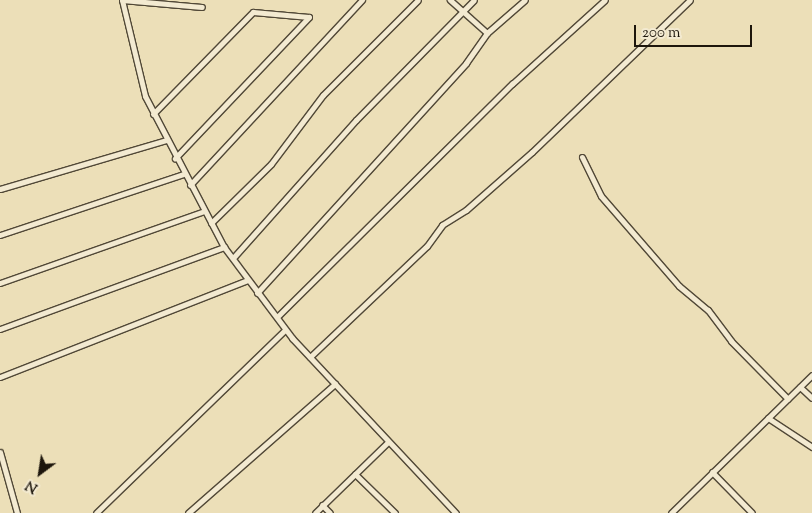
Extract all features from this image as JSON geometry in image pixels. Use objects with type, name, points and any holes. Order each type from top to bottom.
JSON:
[{"type":"street","points":[[202,6],[122,0],[153,114],[183,174],[224,247],[257,293],[278,316],[285,330],[387,443],[456,513]]},
{"type":"street","points":[[190,185],[362,0]]},
{"type":"street","points":[[211,223],[271,164],[323,95],[418,0]]},
{"type":"street","points":[[450,0],[487,33]]},
{"type":"street","points":[[233,258],[356,120],[474,0]]},
{"type":"street","points":[[257,293],[466,63],[487,33],[525,0]]},
{"type":"street","points":[[278,316],[512,84],[606,0]]},
{"type":"street","points":[[310,357],[427,246],[442,225],[466,210],[532,152],[690,0]]},
{"type":"street","points":[[153,114],[253,12],[309,17],[175,158]]},
{"type":"street","points":[[0,189],[166,140]]},
{"type":"street","points":[[582,157],[602,196],[679,286],[708,310],[731,341],[788,399]]},
{"type":"street","points":[[0,235],[183,174]]},
{"type":"street","points":[[0,282],[204,211]]},
{"type":"street","points":[[0,329],[224,247]]},
{"type":"street","points":[[0,377],[247,280]]},
{"type":"street","points":[[96,513],[285,330]]},
{"type":"street","points":[[671,513],[812,375]]},
{"type":"street","points":[[188,513],[335,384]]},
{"type":"street","points":[[800,387],[812,398]]},
{"type":"street","points":[[768,418],[812,447]]},
{"type":"street","points":[[315,513],[387,443]]},
{"type":"street","points":[[0,452],[17,513]]},
{"type":"street","points":[[712,472],[752,513]]},
{"type":"street","points":[[355,474],[395,513]]},
{"type":"street","points":[[322,506],[330,513]]}]
